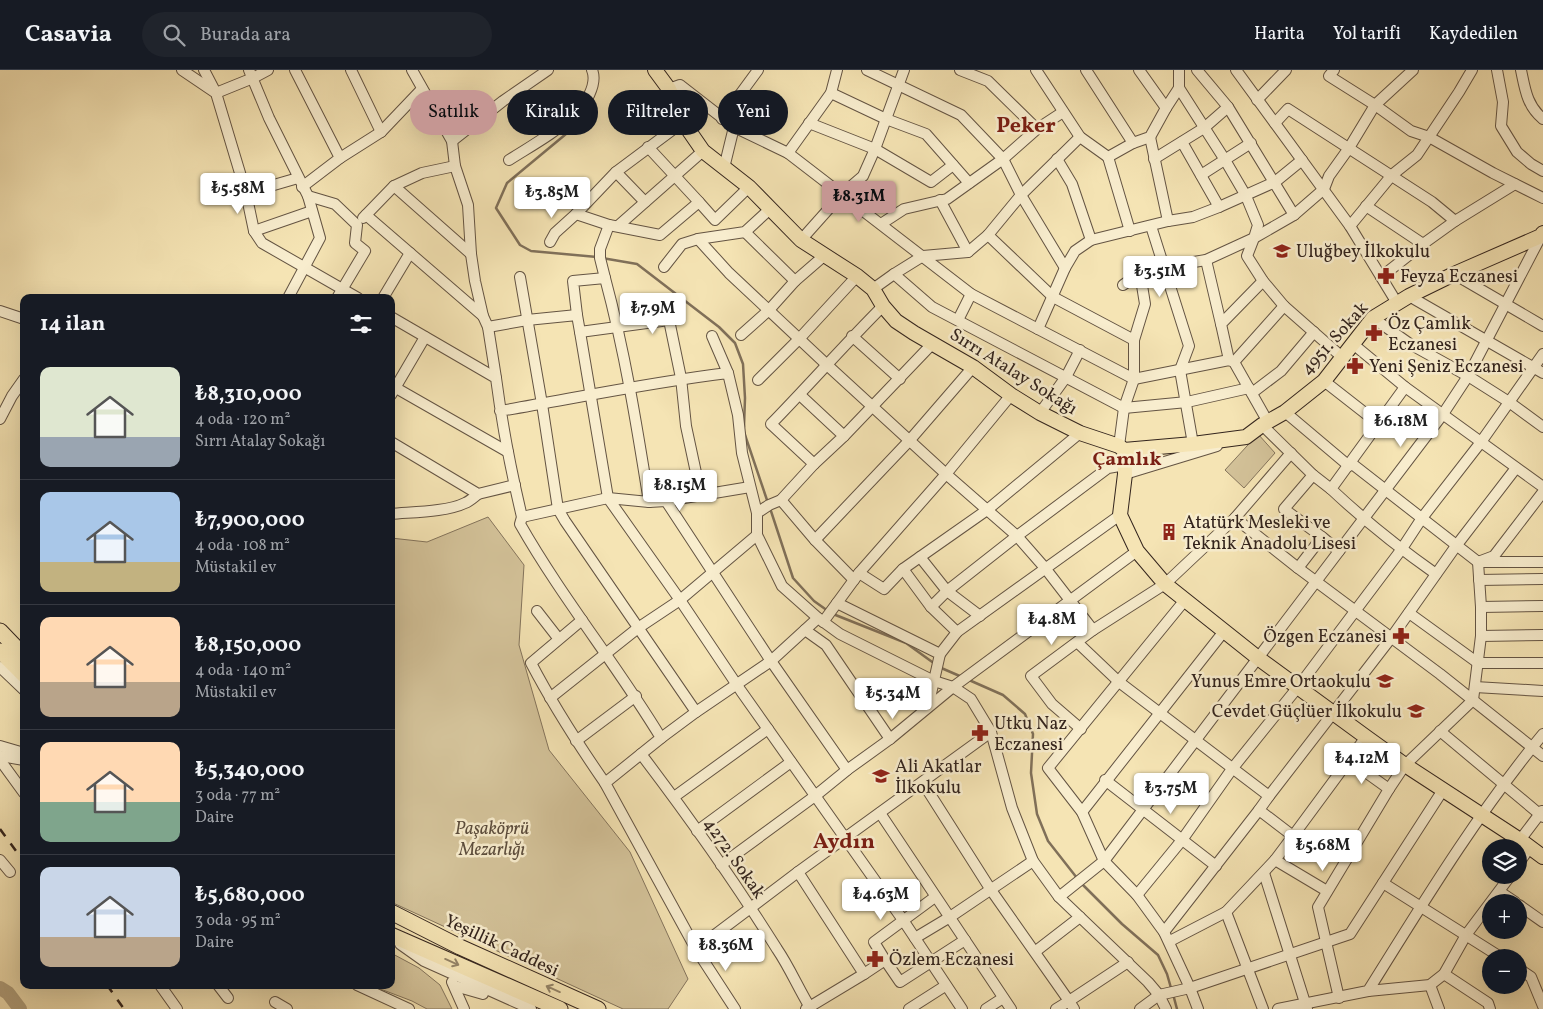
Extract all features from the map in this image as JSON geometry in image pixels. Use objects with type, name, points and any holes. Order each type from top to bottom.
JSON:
[{"type":"highway","points":[[0,631],[20,664]]},
{"type":"highway","points":[[0,651],[20,666]]},
{"type":"highway","name":"Yeşillik Caddesi","points":[[395,914],[460,947],[598,1009]]},
{"type":"highway","name":"Yeşillik Caddesi","points":[[395,938],[560,1009]]},
{"type":"main road","name":"Sırrı Atalay Sokağı","points":[[655,70],[669,89]]},
{"type":"main road","name":"Sırrı Atalay Sokağı","points":[[692,135],[703,151],[749,187],[801,240],[857,276],[873,289],[883,306],[896,320],[914,333],[973,367],[1011,395],[1040,413],[1080,433],[1121,448]]},
{"type":"main road","name":"4951. Sokak","points":[[1121,448],[1193,444],[1246,437],[1285,412],[1324,381],[1373,318],[1403,299],[1542,234]]},
{"type":"main road","points":[[1121,448],[1125,469],[1120,514],[1137,552],[1165,584],[1258,658],[1366,737],[1405,765],[1519,839]]},
{"type":"main road","points":[[1527,845],[1543,857]]},
{"type":"street","points":[[182,70],[216,93]]},
{"type":"street","points":[[204,70],[216,93],[246,194],[254,231],[262,242],[304,268],[339,293],[364,251],[355,243],[357,225],[366,214],[394,186],[422,173],[455,166]]},
{"type":"street","points":[[216,93],[251,74],[268,70]]},
{"type":"street","points":[[295,70],[340,158]]},
{"type":"street","points":[[351,70],[381,132]]},
{"type":"street","points":[[412,70],[452,141],[455,166],[468,205],[471,254],[475,281],[483,316],[488,327],[500,411],[522,517],[520,524],[582,620],[636,696],[661,738]]},
{"type":"street","points":[[452,141],[503,101],[548,70]]},
{"type":"street","points":[[510,160],[575,115],[590,94],[592,70]]},
{"type":"street","points":[[743,90],[758,70]]},
{"type":"street","points":[[788,153],[831,93],[837,70]]},
{"type":"street","points":[[868,70],[961,115],[1003,159],[1065,268]]},
{"type":"street","points":[[801,240],[842,194],[863,176],[904,70]]},
{"type":"street","points":[[960,70],[988,81],[1037,129]]},
{"type":"street","points":[[1036,70],[1080,137],[1108,157],[1130,231]]},
{"type":"street","points":[[1086,70],[1133,143]]},
{"type":"street","points":[[1139,70],[1166,108]]},
{"type":"street","points":[[1178,70],[1179,88],[1246,196],[1258,225],[1247,256],[1263,281],[1284,306],[1342,357]]},
{"type":"street","points":[[1196,70],[1228,107],[1294,215]]},
{"type":"street","points":[[1236,70],[1256,100],[1350,226],[1381,277],[1403,299],[1486,340],[1539,370]]},
{"type":"street","points":[[1256,100],[1286,70]]},
{"type":"street","points":[[1124,286],[1140,272],[1163,266],[1206,260],[1254,238],[1294,215],[1324,189],[1329,176],[1349,148],[1374,105],[1413,70]]},
{"type":"street","points":[[1350,226],[1392,176],[1417,155],[1472,70]]},
{"type":"street","points":[[1497,70],[1503,102],[1501,126],[1517,152],[1543,171]]},
{"type":"street","points":[[1521,70],[1528,99],[1535,112],[1543,119]]},
{"type":"street","points":[[1328,72],[1411,131],[1429,137],[1543,198]]},
{"type":"street","points":[[251,74],[269,118],[308,196],[320,238],[290,294]]},
{"type":"street","points":[[669,89],[680,85],[718,116]]},
{"type":"street","points":[[1168,221],[1150,137],[1179,88]]},
{"type":"street","points":[[246,194],[306,182],[381,132],[422,89]]},
{"type":"street","points":[[831,93],[886,119],[926,134],[969,184]]},
{"type":"street","points":[[1154,159],[1204,128],[1228,107]]},
{"type":"street","points":[[1274,123],[1288,108],[1432,202],[1455,221]]},
{"type":"street","points":[[881,224],[904,209],[947,199],[1003,159],[1037,129],[1064,112]]},
{"type":"street","points":[[810,123],[875,149],[932,182],[953,165]]},
{"type":"street","points":[[550,242],[555,233],[616,172],[665,135]]},
{"type":"street","points":[[724,168],[732,135]]},
{"type":"street","points":[[751,135],[788,153],[971,294],[1134,379],[1231,361],[1284,306]]},
{"type":"street","points":[[873,289],[924,256],[968,252],[988,235],[1022,195],[1080,137]]},
{"type":"street","points":[[1108,157],[1133,143],[1150,137]]},
{"type":"street","points":[[1182,142],[1219,207]]},
{"type":"street","points":[[1201,175],[1250,143]]},
{"type":"street","points":[[648,147],[715,220],[749,187]]},
{"type":"street","points":[[649,502],[631,389],[618,326],[600,258],[600,249],[613,225],[645,202],[703,151]]},
{"type":"street","points":[[1057,159],[1072,184],[1091,240]]},
{"type":"street","points":[[1038,329],[1065,268],[1075,251],[1091,240],[1168,221],[1193,217],[1275,182],[1302,160]]},
{"type":"street","points":[[616,172],[645,202]]},
{"type":"street","points":[[1381,277],[1422,244],[1455,221],[1515,184]]},
{"type":"street","points":[[394,186],[471,254]]},
{"type":"street","points":[[308,196],[334,204],[357,225]]},
{"type":"street","points":[[940,200],[968,252]]},
{"type":"street","points":[[576,214],[613,225],[660,235],[699,202]]},
{"type":"street","points":[[1366,206],[1422,244]]},
{"type":"street","points":[[664,267],[682,244],[698,239],[745,232],[771,208]]},
{"type":"street","points":[[254,231],[312,211]]},
{"type":"street","points":[[366,214],[483,316]]},
{"type":"street","points":[[1151,226],[1189,346],[1180,370],[1193,444]]},
{"type":"street","points":[[745,232],[795,281]]},
{"type":"street","points":[[1059,897],[1104,861],[1443,414],[1468,376],[1542,234]]},
{"type":"street","points":[[988,235],[1053,297],[1134,340]]},
{"type":"street","points":[[698,239],[729,273],[872,408],[1017,536],[1045,568],[1093,630]]},
{"type":"street","points":[[385,294],[410,253]]},
{"type":"street","points":[[741,335],[769,310],[795,281],[825,255]]},
{"type":"street","points":[[1206,260],[1231,361],[1251,390],[1265,424],[1291,454],[1362,519],[1401,550],[1436,574]]},
{"type":"street","points":[[1121,448],[1124,408],[1134,379],[1134,340],[1145,304],[1140,272]]},
{"type":"street","points":[[894,274],[932,307],[1124,408],[1187,402],[1251,390],[1281,371],[1314,332]]},
{"type":"street","points":[[1454,274],[1543,326]]},
{"type":"street","points":[[758,380],[857,276]]},
{"type":"street","points":[[520,277],[558,509],[696,712]]},
{"type":"street","points":[[606,278],[573,281],[608,498],[845,840],[903,920],[962,1009]]},
{"type":"street","points":[[1221,324],[1263,281]]},
{"type":"street","points":[[958,320],[971,294]]},
{"type":"street","points":[[814,464],[771,424],[800,395],[852,336],[883,306]]},
{"type":"street","points":[[0,311],[20,318]]},
{"type":"street","points":[[488,327],[527,320],[577,315]]},
{"type":"street","points":[[1373,318],[1410,344],[1468,376],[1509,402],[1543,427]]},
{"type":"street","points":[[395,319],[496,378]]},
{"type":"street","points":[[580,332],[669,320],[680,378],[686,426],[701,496]]},
{"type":"street","points":[[712,336],[728,373],[738,415],[742,453],[757,513],[757,535],[782,586],[840,634],[934,681],[953,687],[971,699],[991,732],[1012,808],[1033,860],[1059,897],[1128,962],[1159,995],[1166,1009]]},
{"type":"street","points":[[852,336],[900,379]]},
{"type":"street","points":[[395,390],[425,337]]},
{"type":"street","points":[[757,513],[781,500],[934,343]]},
{"type":"street","points":[[1353,344],[1405,387],[1543,487]]},
{"type":"street","points":[[1040,413],[1066,377],[1080,350]]},
{"type":"street","points":[[1137,895],[1182,840],[1232,769],[1298,687],[1509,402],[1539,370],[1543,354]]},
{"type":"street","points":[[815,540],[909,441],[973,367]]},
{"type":"street","points":[[500,411],[631,389],[680,378],[728,373]]},
{"type":"street","points":[[1324,381],[1378,424]]},
{"type":"street","points":[[0,419],[20,385]]},
{"type":"street","points":[[1331,489],[1405,387]]},
{"type":"street","points":[[395,393],[508,452]]},
{"type":"street","points":[[800,395],[844,436]]},
{"type":"street","points":[[605,783],[696,712],[771,661],[805,630],[821,620],[1011,395]]},
{"type":"street","points":[[1285,412],[1478,562],[1543,562]]},
{"type":"street","points":[[781,500],[815,540],[856,577],[884,589],[903,570],[987,510],[1080,433]]},
{"type":"street","points":[[931,607],[947,591],[1017,536],[1108,468],[1125,469],[1246,437]]},
{"type":"street","points":[[395,444],[478,494]]},
{"type":"street","points":[[1081,729],[1052,704],[1031,676],[1078,643],[1093,630],[1165,584],[1235,518],[1291,454]]},
{"type":"street","points":[[1164,932],[1391,638],[1456,546],[1516,468]]},
{"type":"street","points":[[1313,475],[1284,509],[1339,551]]},
{"type":"street","points":[[395,514],[455,506],[465,503],[478,494],[516,485]]},
{"type":"street","points":[[522,517],[608,498],[649,502],[666,501],[750,487]]},
{"type":"street","points":[[1478,562],[1494,556],[1543,492]]},
{"type":"street","points":[[666,501],[771,661],[847,770]]},
{"type":"street","points":[[928,707],[940,654],[957,632],[1120,514]]},
{"type":"street","points":[[1235,518],[1473,700],[1543,756]]},
{"type":"street","points":[[550,698],[638,628],[680,600],[757,535]]},
{"type":"street","points":[[1298,568],[1322,537]]},
{"type":"street","points":[[721,865],[890,739],[953,687],[1137,552]]},
{"type":"street","points":[[920,558],[947,591],[980,616]]},
{"type":"street","points":[[1339,998],[1318,907],[1405,765],[1473,700],[1481,636],[1478,562]]},
{"type":"street","points":[[903,570],[931,607],[957,632]]},
{"type":"street","points":[[1479,580],[1543,579]]},
{"type":"street","points":[[1185,600],[1048,768],[1082,812],[1104,861],[1137,895],[1164,932],[1198,1009]]},
{"type":"street","points":[[837,603],[940,654]]},
{"type":"street","points":[[1481,607],[1543,606]]},
{"type":"street","points":[[538,611],[558,638]]},
{"type":"street","points":[[1409,613],[1478,663],[1543,664]]},
{"type":"street","points":[[582,620],[558,638],[531,663],[576,741],[605,783],[696,949],[735,1009]]},
{"type":"street","points":[[805,630],[826,645],[890,739]]},
{"type":"street","points":[[1082,812],[1105,780],[1225,630]]},
{"type":"street","points":[[1481,636],[1543,636]]},
{"type":"street","points":[[1078,643],[1119,682],[1269,796]]},
{"type":"street","points":[[0,667],[20,686]]},
{"type":"street","points":[[1475,687],[1543,691]]},
{"type":"street","points":[[576,741],[636,696]]},
{"type":"street","points":[[674,797],[768,729]]},
{"type":"street","points":[[1440,731],[1542,814],[1527,840]]},
{"type":"street","points":[[696,949],[798,872],[845,840],[991,732]]},
{"type":"street","points":[[1368,991],[1481,814],[1543,734]]},
{"type":"street","points":[[1170,942],[1226,912],[1264,873],[1276,860],[1366,737]]},
{"type":"street","points":[[0,746],[20,751]]},
{"type":"street","name":"4272. Sokak","points":[[641,754],[674,797],[750,908],[811,1007]]},
{"type":"street","points":[[0,756],[20,759]]},
{"type":"street","points":[[0,760],[20,788]]},
{"type":"street","points":[[1350,761],[1389,789]]},
{"type":"street","points":[[697,831],[791,762]]},
{"type":"street","points":[[1105,780],[1216,866]]},
{"type":"street","points":[[923,783],[991,890],[1036,952],[1071,1005]]},
{"type":"street","points":[[1140,1009],[1159,995],[1190,988],[1350,934],[1443,790]]},
{"type":"street","points":[[1259,810],[1293,836]]},
{"type":"street","points":[[880,813],[1011,1009]]},
{"type":"street","points":[[0,860],[10,872]]},
{"type":"street","points":[[915,938],[991,890],[1033,860]]},
{"type":"street","points":[[1276,860],[1327,890]]},
{"type":"street","points":[[798,872],[864,974]]},
{"type":"street","points":[[1264,873],[1306,1007]]},
{"type":"street","points":[[1383,882],[1488,949]]},
{"type":"street","points":[[1278,1009],[1306,1007],[1368,991],[1430,984],[1444,974],[1466,935],[1505,884]]},
{"type":"street","points":[[935,897],[874,942],[900,982],[965,940]]},
{"type":"street","points":[[1527,911],[1543,922]]},
{"type":"street","points":[[1226,912],[1264,1009]]},
{"type":"street","points":[[1036,952],[1080,917]]},
{"type":"street","points":[[395,939],[424,962],[531,1009]]},
{"type":"street","points":[[811,1007],[885,960]]},
{"type":"street","points":[[1056,1009],[1071,1005],[1128,962]]},
{"type":"street","points":[[447,972],[464,1009]]},
{"type":"street","points":[[1444,974],[1488,1003],[1490,1009]]},
{"type":"street","points":[[1527,974],[1531,977],[1543,1006]]},
{"type":"street","points":[[1430,984],[1439,1009]]},
{"type":"street","points":[[455,986],[520,1004]]},
{"type":"street","points":[[909,1009],[945,986]]},
{"type":"street","points":[[163,989],[177,1009]]},
{"type":"street","points":[[221,989],[228,998]]},
{"type":"street","points":[[366,989],[409,1009]]},
{"type":"street","points":[[986,1009],[1003,998]]},
{"type":"street","points":[[275,1002],[287,1009]]},
{"type":"street","points":[[811,1007],[826,1009]]},
{"type":"green space","points":[[1258,434],[1275,453],[1244,488],[1225,470]]},
{"type":"green space","name":"Paşaköprü Mezarlığı","points":[[488,517],[524,565],[519,645],[549,750],[630,852],[688,979],[668,1009],[623,1009],[395,904],[395,538],[427,542]]},
{"type":"green space","points":[[395,955],[419,968],[440,985],[452,1009],[427,1009],[380,989],[395,989]]},
{"type":"waterway","points":[[565,135],[507,183],[496,208],[520,245],[531,251],[597,257]]},
{"type":"waterway","points":[[602,258],[637,264],[719,327],[735,343],[743,364],[744,427]]},
{"type":"waterway","points":[[744,432],[768,503]]},
{"type":"waterway","points":[[770,508],[793,578],[814,601],[828,611]]},
{"type":"waterway","points":[[833,614],[906,643],[935,664]]},
{"type":"waterway","points":[[939,667],[962,677]]},
{"type":"waterway","points":[[969,680],[1003,695],[1025,714],[1033,734],[1031,773],[1037,814],[1048,841],[1077,878]]},
{"type":"waterway","points":[[1081,883],[1122,924],[1158,955],[1171,988]]},
{"type":"waterway","points":[[0,988],[8,993],[20,1009]]},
{"type":"waterway","points":[[1173,994],[1177,1009]]},
{"type":"railway","points":[[0,829],[20,856]]},
{"type":"railway","points":[[110,989],[124,1009]]},
{"type":"place","name":"Uluğbey İlkokulu","points":[[1282,251]]},
{"type":"place","name":"Feyza Eczanesi","points":[[1386,276]]},
{"type":"place","name":"Öz Çamlık Eczanesi","points":[[1374,333]]},
{"type":"place","name":"Yeni Şeniz Eczanesi","points":[[1355,366]]},
{"type":"place","name":"Atatürk Mesleki ve Teknik Anadolu Lisesi","points":[[1169,532]]},
{"type":"place","name":"Özgen Eczanesi","points":[[1401,636]]},
{"type":"place","name":"Yunus Emre Ortaokulu","points":[[1385,681]]},
{"type":"place","name":"Cevdet Güçlüer İlkokulu","points":[[1416,711]]},
{"type":"place","name":"Utku Naz Eczanesi","points":[[980,733]]},
{"type":"place","name":"Ali Akatlar İlkokulu","points":[[881,776]]},
{"type":"place","name":"Özlem Eczanesi","points":[[875,959]]},
{"type":"district","name":"Peker","points":[[1026,124]]},
{"type":"district","name":"Çamlık","points":[[1127,458]]},
{"type":"district","name":"Aydın","points":[[844,840]]}]
